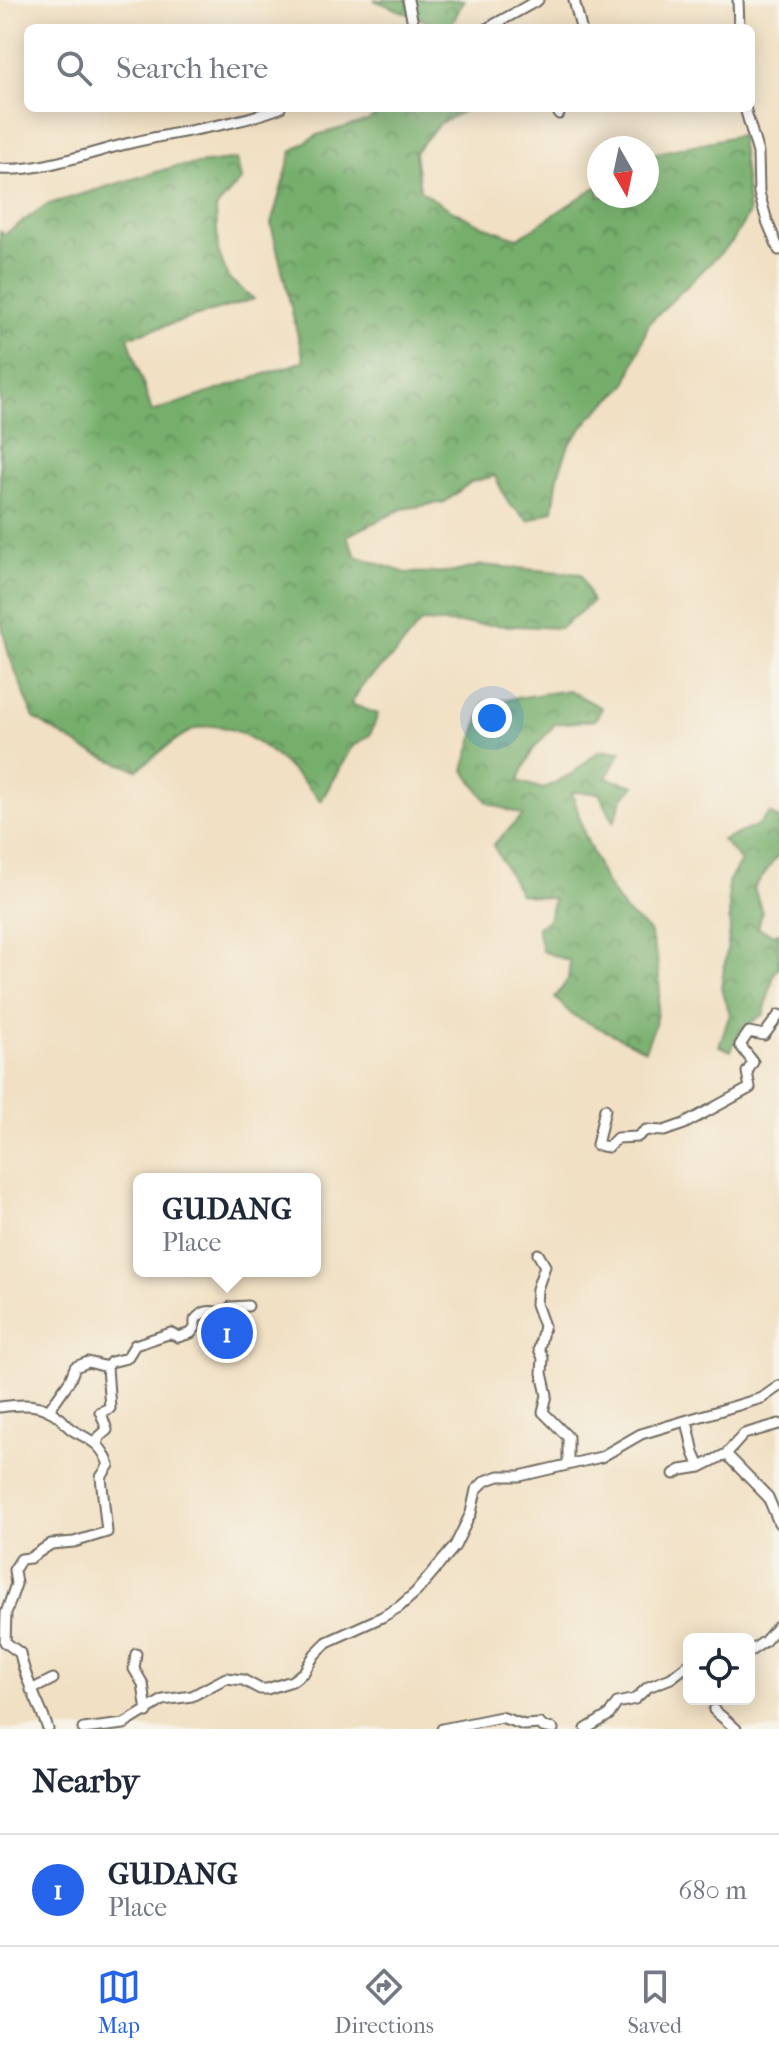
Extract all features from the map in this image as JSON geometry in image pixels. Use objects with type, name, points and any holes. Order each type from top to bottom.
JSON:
[{"type":"street","points":[[408,0],[413,24]]},
{"type":"street","points":[[495,24],[538,0]]},
{"type":"street","points":[[574,0],[580,24]]},
{"type":"street","points":[[738,0],[739,24]]},
{"type":"street","points":[[0,169],[39,166],[123,144],[233,124],[268,112]]},
{"type":"street","points":[[746,112],[758,153],[759,193],[779,250]]},
{"type":"street","points":[[769,226],[779,221]]},
{"type":"street","points":[[605,1109],[597,1145],[608,1147],[616,1139],[637,1137],[646,1130],[664,1131],[682,1125],[728,1102],[750,1088],[747,1072],[753,1062],[740,1045],[741,1041],[749,1032],[765,1034],[779,1015]]},
{"type":"street","points":[[538,1254],[545,1266],[537,1289],[536,1304],[544,1326],[539,1349],[547,1395],[543,1412],[568,1437],[568,1465]]},
{"type":"street","points":[[97,1445],[99,1437],[107,1430],[101,1414],[110,1408],[107,1367],[111,1362],[127,1358],[135,1345],[171,1333],[178,1337],[191,1333],[195,1320],[202,1313],[210,1310],[224,1313],[231,1307],[248,1306]]},
{"type":"street","points":[[49,1410],[75,1367],[88,1362],[107,1367]]},
{"type":"street","points":[[83,1729],[124,1724],[163,1700],[192,1696],[226,1678],[243,1680],[260,1689],[292,1681],[304,1672],[327,1642],[382,1617],[416,1592],[455,1546],[471,1513],[476,1490],[485,1481],[499,1476],[520,1476],[608,1454],[641,1434],[762,1398],[779,1386]]},
{"type":"street","points":[[0,1407],[23,1404],[49,1410],[71,1430],[90,1438],[109,1465],[101,1477],[107,1532],[46,1546],[30,1558],[21,1559],[14,1570],[16,1584],[6,1613],[5,1642],[20,1653],[31,1690],[39,1701],[48,1729]]},
{"type":"street","points":[[687,1421],[700,1467]]},
{"type":"street","points":[[674,1474],[700,1467],[726,1454],[744,1434],[779,1424]]},
{"type":"street","points":[[726,1454],[768,1497],[779,1523]]},
{"type":"street","points":[[755,1648],[779,1625]]},
{"type":"street","points":[[136,1654],[134,1669],[143,1684],[147,1712]]},
{"type":"street","points":[[586,1729],[609,1715],[617,1703],[635,1699],[648,1687],[683,1670]]},
{"type":"street","points":[[31,1690],[53,1679]]},
{"type":"street","points":[[714,1710],[736,1729]]},
{"type":"street","points":[[442,1729],[501,1717],[524,1725],[540,1724],[553,1729]]},
{"type":"green space","points":[[374,0],[464,0],[452,24],[433,24]]},
{"type":"green space","points":[[380,112],[462,112],[440,123],[415,152],[420,190],[467,218],[518,238],[587,193],[587,208],[659,208],[659,152],[740,135],[749,213],[732,242],[649,323],[626,385],[590,418],[569,445],[558,475],[553,510],[529,521],[508,503],[495,476],[471,482],[445,502],[402,509],[347,536],[356,556],[406,573],[454,572],[482,565],[581,574],[592,602],[561,628],[421,622],[397,652],[363,684],[351,704],[378,714],[370,735],[351,748],[321,801],[266,749],[233,730],[216,726],[199,728],[184,735],[137,770],[86,750],[34,718],[9,655],[0,618],[0,231],[5,234],[46,205],[173,167],[237,159],[241,180],[216,208],[218,250],[228,278],[254,299],[128,337],[152,412],[304,361],[271,224],[292,151],[317,135],[367,121]]},
{"type":"green space","points":[[568,690],[602,708],[595,720],[555,724],[532,751],[518,781],[543,789],[573,773],[599,751],[621,751],[606,778],[635,786],[623,797],[614,822],[599,793],[572,792],[585,836],[605,881],[624,910],[649,931],[657,958],[660,991],[655,1025],[645,1050],[572,1015],[555,998],[568,979],[570,961],[542,951],[537,927],[548,920],[554,899],[520,894],[493,845],[523,815],[488,803],[464,770],[484,703]]},
{"type":"green space","points":[[770,813],[779,819],[779,854],[754,888],[762,912],[758,928],[774,935],[779,933],[779,967],[774,974],[764,1014],[740,1030],[731,1051],[719,1046],[730,1014],[721,987],[730,931],[728,882],[741,861],[722,840],[757,826]]},
{"type":"place","name":"GUDANG","points":[[227,1333]]}]
